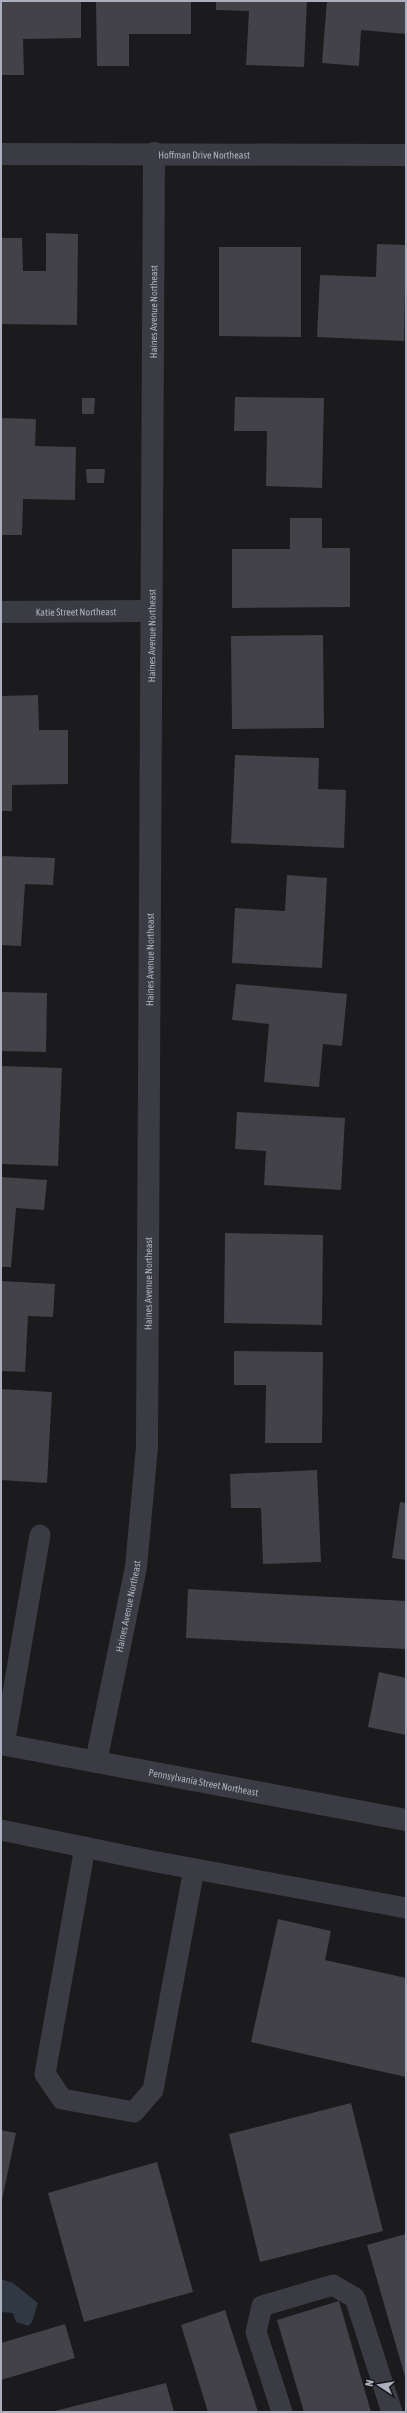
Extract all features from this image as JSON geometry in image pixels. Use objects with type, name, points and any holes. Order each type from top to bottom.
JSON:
[{"type":"street","name":"Hoffman Drive Northeast","points":[[1,154],[154,153],[406,155]]},
{"type":"street","name":"Haines Avenue Northeast","points":[[96,1762],[136,1567],[147,1447],[150,611],[154,153]]},
{"type":"street","name":"Katie Street Northeast","points":[[1,612],[150,611]]},
{"type":"street","name":"Pennsylvania Street Northeast","points":[[3,1744],[406,1820]]},
{"type":"lane","points":[[3,1744],[40,1534]]},
{"type":"lane","points":[[1,1830],[194,1869],[406,1908]]},
{"type":"lane","points":[[85,1847],[45,2074],[62,2099],[134,2112],[153,2090],[194,1869]]},
{"type":"lane","points":[[282,2412],[256,2332],[262,2306],[333,2285],[355,2298],[392,2412]]},
{"type":"water","points":[[1,2279],[13,2283],[38,2303],[32,2322],[28,2326],[16,2322],[13,2313],[1,2312]]},
{"type":"building","points":[[1,1],[81,1],[81,38],[23,39],[24,75],[1,75]]},
{"type":"building","points":[[96,1],[191,1],[191,34],[129,34],[129,66],[97,66]]},
{"type":"building","points":[[216,1],[307,1],[304,67],[246,65],[249,11],[216,10]]},
{"type":"building","points":[[327,1],[406,1],[406,34],[361,30],[359,66],[322,63]]},
{"type":"building","points":[[46,233],[78,234],[77,325],[1,324],[1,238],[22,238],[23,271],[46,271]]},
{"type":"building","points":[[377,244],[406,245],[404,341],[317,337],[320,275],[376,277]]},
{"type":"building","points":[[219,247],[301,247],[301,337],[219,336]]},
{"type":"building","points":[[235,397],[324,398],[322,488],[266,486],[267,431],[234,431]]},
{"type":"building","points":[[82,398],[95,398],[94,414],[82,414]]},
{"type":"building","points":[[1,418],[36,419],[35,446],[76,447],[75,500],[23,499],[22,535],[1,535]]},
{"type":"building","points":[[86,469],[105,469],[104,483],[87,483]]},
{"type":"building","points":[[290,518],[322,518],[322,548],[350,548],[350,607],[232,608],[232,549],[290,549]]},
{"type":"building","points":[[323,635],[324,728],[232,729],[231,636]]},
{"type":"building","points":[[38,695],[39,730],[68,730],[68,784],[12,785],[12,811],[1,811],[1,696]]},
{"type":"building","points":[[235,755],[319,758],[318,789],[346,790],[344,848],[231,843]]},
{"type":"building","points":[[1,856],[55,858],[53,885],[25,884],[21,946],[1,945]]},
{"type":"building","points":[[287,875],[327,878],[322,968],[232,963],[235,908],[285,911]]},
{"type":"building","points":[[236,984],[347,994],[342,1046],[323,1044],[319,1087],[264,1082],[269,1024],[232,1020]]},
{"type":"building","points":[[1,992],[47,993],[46,1052],[1,1051]]},
{"type":"building","points":[[1,1066],[62,1068],[58,1166],[1,1164]]},
{"type":"building","points":[[237,1112],[345,1118],[341,1190],[264,1185],[266,1151],[235,1149]]},
{"type":"building","points":[[1,1177],[47,1180],[44,1210],[16,1208],[11,1267],[1,1267]]},
{"type":"building","points":[[225,1233],[323,1235],[322,1325],[224,1323]]},
{"type":"building","points":[[1,1281],[55,1284],[53,1317],[28,1316],[25,1372],[1,1371]]},
{"type":"building","points":[[234,1351],[323,1352],[322,1443],[265,1443],[266,1385],[234,1385]]},
{"type":"building","points":[[1,1389],[52,1392],[47,1483],[1,1480]]},
{"type":"building","points":[[317,1470],[321,1562],[263,1564],[261,1508],[231,1508],[230,1474]]},
{"type":"building","points":[[400,1502],[406,1503],[406,1560],[392,1558]]},
{"type":"building","points":[[188,1589],[406,1601],[406,1649],[186,1638]]},
{"type":"building","points":[[379,1672],[406,1678],[406,1735],[368,1727]]},
{"type":"building","points":[[278,1919],[331,1931],[325,1960],[406,1978],[406,2077],[251,2042]]},
{"type":"building","points":[[351,2103],[383,2231],[260,2262],[229,2134]]},
{"type":"building","points":[[1,2130],[16,2133],[2,2200],[1,2200]]},
{"type":"building","points":[[157,2162],[193,2292],[84,2322],[48,2193]]},
{"type":"building","points":[[406,2234],[406,2380],[367,2245]]},
{"type":"building","points":[[339,2301],[371,2412],[304,2412],[277,2320]]},
{"type":"building","points":[[225,2310],[258,2412],[208,2412],[181,2325]]},
{"type":"building","points":[[65,2324],[75,2358],[1,2380],[1,2343]]},
{"type":"building","points":[[166,2383],[174,2412],[55,2411]]}]
